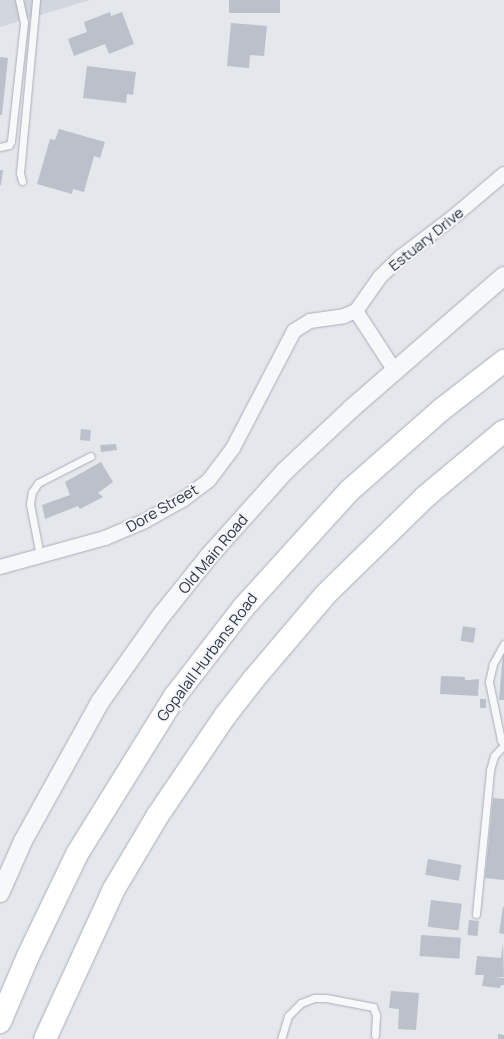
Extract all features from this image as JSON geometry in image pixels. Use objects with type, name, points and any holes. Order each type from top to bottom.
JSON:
[{"type":"main road","name":"Gopalall Hurbans Road","points":[[0,1022],[28,956],[77,854],[175,696],[243,608],[292,551],[349,491],[441,410],[504,361]]},
{"type":"main road","points":[[45,1039],[114,889],[158,815],[225,716],[258,673],[325,595],[425,497],[504,431]]},
{"type":"street","name":"Estuary Drive","points":[[356,311],[380,277],[402,256],[452,218],[504,174]]},
{"type":"street","name":"Old Main Road","points":[[0,893],[23,841],[100,702],[161,616],[209,556],[285,472],[395,371],[504,276]]},
{"type":"street","points":[[356,311],[395,371]]},
{"type":"street","name":"Dore Street","points":[[0,567],[106,538],[145,521],[184,499],[209,480],[233,448],[294,332],[310,321],[344,316],[356,311]]},
{"type":"lane","points":[[0,147],[9,145],[11,141],[24,23],[19,0]]},
{"type":"lane","points":[[22,181],[20,173],[36,0]]},
{"type":"lane","points":[[40,557],[30,504],[32,492],[38,483],[91,456]]},
{"type":"lane","points":[[476,914],[490,770],[494,756],[504,745],[501,740],[489,682],[493,664],[504,644]]},
{"type":"lane","points":[[281,1039],[288,1016],[293,1009],[301,1003],[314,998],[326,998],[373,1007],[376,1015],[375,1035]]},
{"type":"shaded area","points":[[0,0],[90,0],[0,27]]},
{"type":"building","points":[[229,0],[280,0],[280,13],[229,13]]},
{"type":"building","points":[[110,12],[111,16],[122,12],[134,44],[109,54],[105,44],[74,56],[68,39],[87,32],[84,22]]},
{"type":"building","points":[[231,23],[267,26],[264,56],[250,55],[249,68],[227,66]]},
{"type":"building","points":[[0,57],[8,58],[2,115],[0,115]]},
{"type":"building","points":[[87,66],[136,72],[133,95],[127,94],[126,103],[83,98]]},
{"type":"building","points":[[59,129],[105,142],[100,158],[94,156],[84,192],[73,189],[72,194],[37,184],[50,139],[55,140]]},
{"type":"building","points":[[0,170],[3,170],[1,185],[0,185]]},
{"type":"building","points":[[81,429],[91,430],[90,441],[80,440]]},
{"type":"building","points":[[116,444],[117,450],[101,452],[100,445]]},
{"type":"building","points":[[101,462],[113,482],[98,493],[103,497],[80,509],[78,506],[45,519],[42,505],[70,495],[65,482]]},
{"type":"building","points":[[463,626],[476,628],[473,643],[461,641]]},
{"type":"building","points":[[503,652],[504,700],[499,700]]},
{"type":"building","points":[[441,676],[465,677],[465,680],[479,679],[478,696],[440,694]]},
{"type":"building","points":[[480,699],[486,699],[486,708],[480,708]]},
{"type":"building","points":[[493,798],[504,799],[504,880],[485,878]]},
{"type":"building","points":[[428,859],[461,865],[459,881],[425,875]]},
{"type":"building","points":[[431,900],[462,904],[458,931],[428,927]]},
{"type":"building","points":[[504,907],[504,934],[499,933]]},
{"type":"building","points":[[469,920],[479,921],[477,936],[467,935]]},
{"type":"building","points":[[421,935],[461,938],[459,959],[420,956]]},
{"type":"building","points":[[503,943],[504,977],[494,977],[504,978],[504,985],[501,985],[500,988],[482,986],[484,975],[475,975],[477,956],[501,958]]},
{"type":"building","points":[[391,991],[419,993],[416,1030],[398,1029],[399,1009],[389,1008]]},
{"type":"building","points":[[498,1034],[504,1035],[504,1039],[498,1039]]}]
